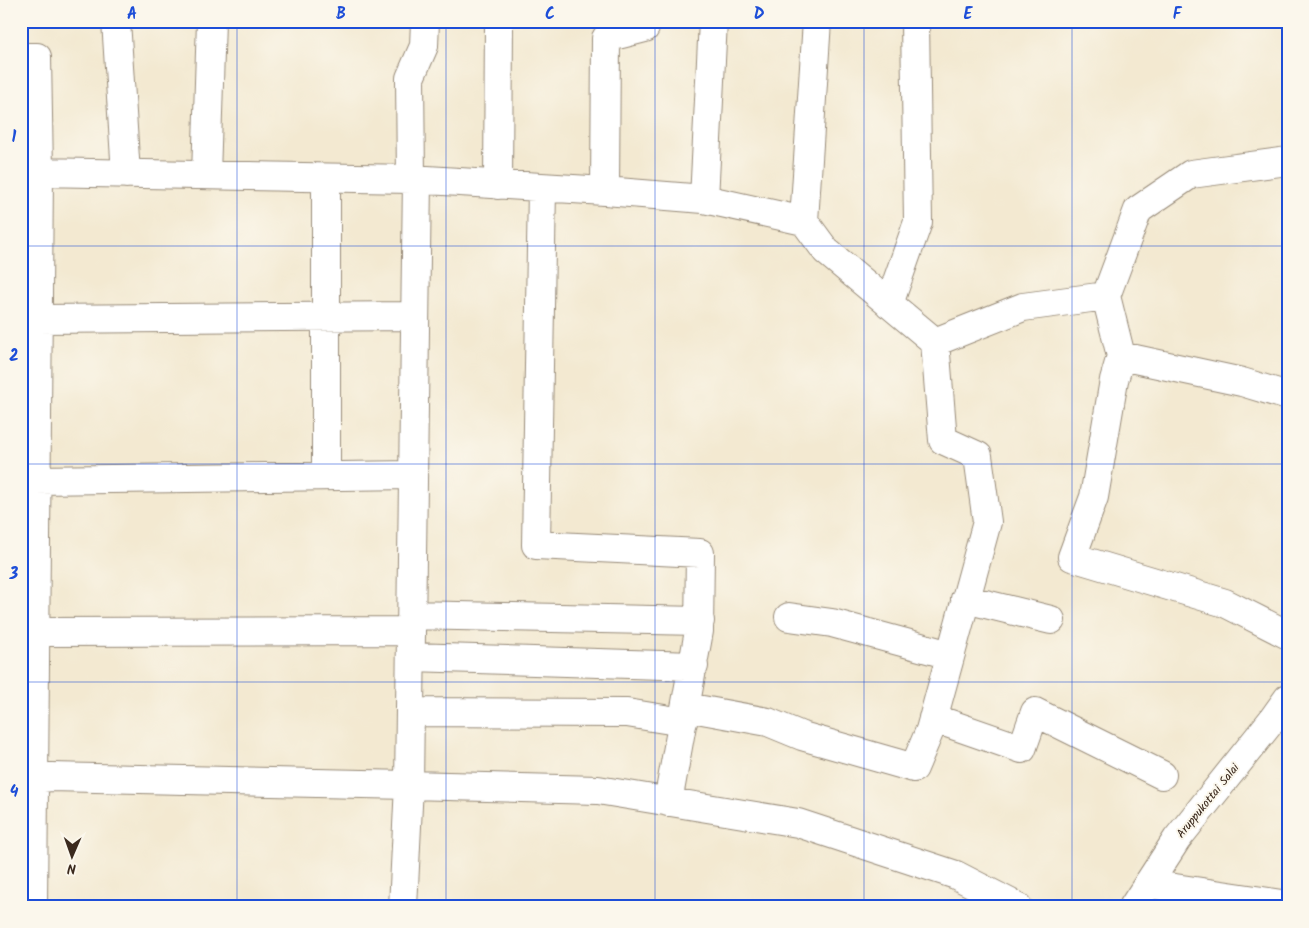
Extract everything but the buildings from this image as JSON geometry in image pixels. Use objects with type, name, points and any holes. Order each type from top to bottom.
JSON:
[{"type":"street","points":[[116,21],[126,174]]},
{"type":"street","points":[[206,175],[211,21]]},
{"type":"street","points":[[403,907],[409,785],[415,316],[414,179],[410,78],[424,46],[424,21]]},
{"type":"street","points":[[498,185],[499,21]]},
{"type":"street","points":[[605,191],[606,38],[645,28],[645,21]]},
{"type":"street","points":[[704,199],[713,21]]},
{"type":"street","points":[[410,712],[685,714],[768,722],[802,736],[914,768],[933,718],[987,522],[978,456],[943,440],[935,342],[826,251],[804,221],[817,21]]},
{"type":"street","points":[[889,304],[918,222],[915,21]]},
{"type":"street","points":[[21,57],[37,57],[33,188],[38,319],[29,362],[36,480],[28,630],[28,778],[33,907]]},
{"type":"street","points":[[1288,161],[1191,174],[1138,210],[1106,296],[1121,356],[1114,380],[1094,497],[1072,557],[1225,603],[1288,635]]},
{"type":"street","points":[[33,188],[126,174],[414,179],[704,199],[804,221]]},
{"type":"street","points":[[326,178],[326,476]]},
{"type":"street","points":[[542,188],[536,545],[700,553],[700,621],[694,666],[668,802]]},
{"type":"street","points":[[935,342],[1023,307],[1106,296]]},
{"type":"street","points":[[38,319],[415,316]]},
{"type":"street","points":[[1121,356],[1242,382],[1288,396]]},
{"type":"street","points":[[36,480],[413,475]]},
{"type":"street","points":[[965,599],[1051,620]]},
{"type":"street","points":[[790,617],[832,623],[950,655]]},
{"type":"street","points":[[28,630],[411,634],[700,621]]},
{"type":"street","points":[[411,634],[694,666]]},
{"type":"street","name":"Aruppukottai Salai","points":[[1133,907],[1177,839],[1273,720],[1288,698]]},
{"type":"street","points":[[933,718],[1022,749],[1035,712],[1162,775]]},
{"type":"street","points":[[28,778],[598,790],[798,823],[956,876],[1018,907]]},
{"type":"street","points":[[1148,884],[1288,906]]}]
